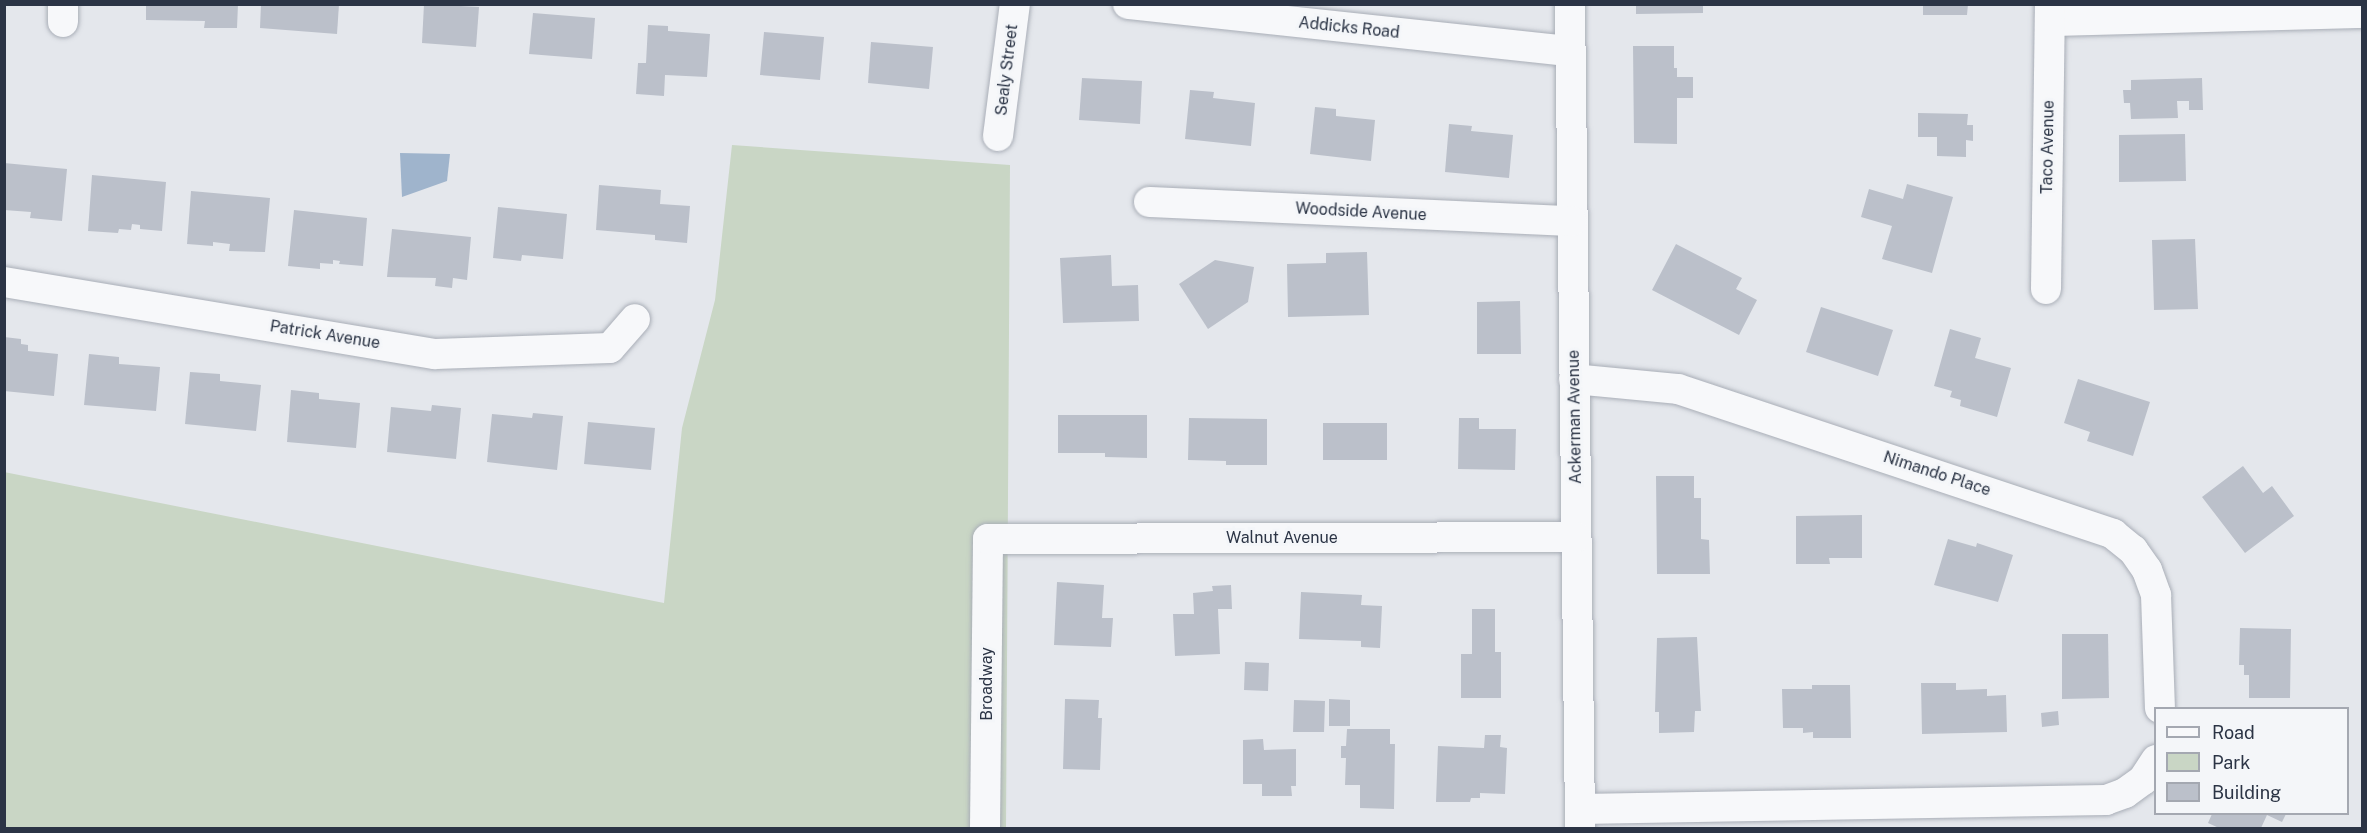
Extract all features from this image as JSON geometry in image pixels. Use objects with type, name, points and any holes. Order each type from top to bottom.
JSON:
[{"type":"street","name":"Sealy Street","points":[[998,136],[1016,4]]},
{"type":"street","name":"Addicks Road","points":[[1128,4],[1570,51]]},
{"type":"street","name":"Ackerman Avenue","points":[[1570,4],[1580,819]]},
{"type":"street","points":[[2050,13],[2362,14]]},
{"type":"street","name":"Taco Avenue","points":[[2046,290],[2050,13]]},
{"type":"street","name":"Woodside Avenue","points":[[1149,202],[1572,221]]},
{"type":"street","name":"Patrick Avenue","points":[[4,282],[435,354],[610,348],[635,319]]},
{"type":"street","name":"Nimando Place","points":[[1574,379],[1678,389],[2113,534],[2133,550],[2147,570],[2156,594],[2160,707]]},
{"type":"street","name":"Walnut Avenue","points":[[988,539],[1576,537]]},
{"type":"street","name":"Broadway","points":[[986,828],[988,539]]},
{"type":"street","points":[[1580,819],[2106,800],[2125,793],[2143,780],[2154,763]]},
{"type":"green space","points":[[732,145],[1010,165],[1006,828],[5,828],[4,472],[664,603],[682,428],[715,300]]},
{"type":"water","points":[[400,153],[450,154],[447,181],[402,197]]},
{"type":"building","points":[[146,4],[238,4],[237,28],[204,28],[205,21],[146,20]]},
{"type":"building","points":[[261,4],[339,4],[337,34],[260,28]]},
{"type":"building","points":[[424,4],[479,7],[476,47],[422,43]]},
{"type":"building","points":[[1636,4],[1703,4],[1703,13],[1636,14]]},
{"type":"building","points":[[1923,4],[1968,4],[1967,15],[1923,15]]},
{"type":"building","points":[[533,13],[595,18],[592,59],[529,54]]},
{"type":"building","points":[[648,25],[668,26],[668,31],[710,34],[707,77],[665,75],[664,96],[636,94],[638,63],[646,63]]},
{"type":"building","points":[[764,32],[824,37],[820,80],[760,75]]},
{"type":"building","points":[[871,42],[933,47],[929,89],[868,83]]},
{"type":"building","points":[[1633,46],[1674,46],[1674,68],[1677,68],[1677,77],[1693,77],[1693,98],[1677,98],[1677,144],[1634,143]]},
{"type":"building","points":[[1082,78],[1142,81],[1140,124],[1079,120]]},
{"type":"building","points":[[2202,78],[2203,110],[2189,110],[2189,101],[2177,101],[2178,118],[2131,119],[2130,103],[2124,103],[2123,90],[2131,90],[2131,80]]},
{"type":"building","points":[[1190,90],[1214,92],[1213,98],[1255,103],[1251,146],[1185,139]]},
{"type":"building","points":[[1315,107],[1336,109],[1336,116],[1375,120],[1371,161],[1310,154]]},
{"type":"building","points":[[1918,113],[1968,114],[1967,125],[1973,125],[1973,141],[1966,140],[1966,157],[1937,156],[1937,137],[1918,137]]},
{"type":"building","points":[[1449,124],[1472,126],[1471,131],[1513,135],[1509,178],[1445,172]]},
{"type":"building","points":[[2185,134],[2186,181],[2119,182],[2119,135]]},
{"type":"building","points":[[4,163],[67,169],[62,221],[30,218],[31,212],[4,210]]},
{"type":"building","points":[[92,175],[166,182],[162,231],[140,229],[140,225],[132,224],[131,230],[119,229],[118,233],[88,231]]},
{"type":"building","points":[[1907,184],[1953,197],[1932,273],[1882,259],[1892,226],[1861,217],[1869,189],[1903,199]]},
{"type":"building","points":[[599,185],[661,190],[660,204],[690,206],[687,243],[655,240],[655,235],[596,230]]},
{"type":"building","points":[[191,191],[270,198],[265,252],[229,251],[230,244],[213,242],[213,246],[187,244]]},
{"type":"building","points":[[498,207],[567,214],[563,259],[522,255],[521,261],[493,258]]},
{"type":"building","points":[[294,210],[367,218],[363,266],[339,264],[340,261],[333,260],[333,264],[320,263],[320,269],[288,266]]},
{"type":"building","points":[[392,229],[471,237],[467,280],[453,278],[452,288],[435,286],[436,278],[387,277]]},
{"type":"building","points":[[2195,239],[2198,309],[2154,310],[2152,240]]},
{"type":"building","points":[[1676,244],[1742,278],[1736,289],[1757,300],[1739,335],[1652,290]]},
{"type":"building","points":[[1367,252],[1369,315],[1288,317],[1287,264],[1326,263],[1326,253]]},
{"type":"building","points":[[1111,255],[1112,286],[1138,285],[1139,321],[1063,323],[1060,258]]},
{"type":"building","points":[[1215,260],[1254,267],[1248,302],[1208,329],[1179,284]]},
{"type":"building","points":[[1520,301],[1521,354],[1477,354],[1477,302]]},
{"type":"building","points":[[1821,307],[1893,330],[1878,376],[1806,352]]},
{"type":"building","points":[[1950,329],[1981,338],[1975,358],[2011,368],[1997,417],[1960,406],[1961,400],[1950,397],[1952,391],[1934,386]]},
{"type":"building","points":[[4,337],[21,339],[21,344],[28,345],[28,351],[58,354],[54,396],[4,391]]},
{"type":"building","points":[[89,354],[119,357],[119,364],[160,367],[156,411],[84,405]]},
{"type":"building","points":[[190,372],[220,374],[220,381],[261,385],[256,431],[185,424]]},
{"type":"building","points":[[2078,379],[2150,402],[2133,456],[2087,441],[2090,432],[2064,423]]},
{"type":"building","points":[[291,390],[319,393],[319,399],[360,403],[356,448],[287,442]]},
{"type":"building","points":[[432,405],[461,408],[456,459],[387,452],[391,407],[431,411]]},
{"type":"building","points":[[533,413],[563,416],[557,470],[487,462],[492,414],[532,418]]},
{"type":"building","points":[[1058,415],[1147,415],[1147,458],[1105,457],[1105,453],[1058,453]]},
{"type":"building","points":[[1189,418],[1267,419],[1267,465],[1226,465],[1226,461],[1188,460]]},
{"type":"building","points":[[1459,418],[1479,418],[1479,429],[1516,429],[1515,470],[1458,469]]},
{"type":"building","points":[[588,422],[655,428],[651,470],[584,464]]},
{"type":"building","points":[[1323,423],[1387,423],[1387,460],[1323,460]]},
{"type":"building","points":[[2243,466],[2263,493],[2272,486],[2294,516],[2245,553],[2202,497]]},
{"type":"building","points":[[1656,476],[1694,476],[1694,498],[1701,498],[1701,539],[1709,540],[1710,574],[1657,574]]},
{"type":"building","points":[[1862,515],[1862,558],[1829,558],[1830,564],[1796,564],[1796,516]]},
{"type":"building","points":[[1948,539],[1976,547],[1977,543],[2013,555],[1998,602],[1934,585]]},
{"type":"building","points":[[1057,582],[1104,585],[1102,618],[1113,618],[1111,647],[1054,645]]},
{"type":"building","points":[[1231,585],[1232,609],[1218,609],[1220,654],[1175,656],[1173,614],[1194,614],[1193,593],[1213,591],[1212,586]]},
{"type":"building","points":[[1301,592],[1362,595],[1361,605],[1382,606],[1380,648],[1361,647],[1361,641],[1299,639]]},
{"type":"building","points":[[1472,609],[1495,609],[1495,652],[1501,652],[1501,698],[1461,698],[1461,654],[1472,654]]},
{"type":"building","points":[[2240,628],[2291,629],[2290,698],[2249,698],[2249,675],[2244,675],[2244,665],[2239,665]]},
{"type":"building","points":[[2062,634],[2108,634],[2109,698],[2062,699]]},
{"type":"building","points":[[1697,637],[1701,711],[1695,711],[1694,732],[1659,733],[1659,712],[1655,712],[1657,638]]},
{"type":"building","points":[[1245,662],[1269,663],[1268,691],[1244,690]]},
{"type":"building","points":[[1921,683],[1956,683],[1956,690],[1987,689],[1987,696],[2006,695],[2007,732],[1922,734]]},
{"type":"building","points":[[1812,685],[1850,685],[1851,738],[1813,738],[1813,732],[1803,733],[1803,728],[1783,728],[1782,689],[1812,689]]},
{"type":"building","points":[[1065,699],[1099,700],[1098,718],[1102,718],[1100,770],[1063,769]]},
{"type":"building","points":[[1329,699],[1350,700],[1350,726],[1329,726]]},
{"type":"building","points":[[1294,700],[1325,701],[1324,732],[1293,732]]},
{"type":"building","points":[[2058,711],[2059,725],[2042,727],[2041,713]]},
{"type":"building","points":[[1347,729],[1390,729],[1390,744],[1395,744],[1394,809],[1360,808],[1360,785],[1345,785],[1346,758],[1341,758],[1341,746],[1346,746]]},
{"type":"building","points":[[1485,735],[1501,735],[1500,747],[1507,748],[1505,794],[1480,793],[1480,798],[1471,798],[1470,802],[1436,802],[1438,746],[1484,748]]},
{"type":"building","points":[[1263,739],[1264,750],[1296,749],[1296,786],[1291,786],[1292,796],[1262,796],[1262,784],[1243,784],[1243,740]]},
{"type":"building","points":[[2212,815],[2267,815],[2261,828],[2219,828],[2208,823]]},
{"type":"building","points":[[2267,815],[2286,815],[2282,822]]}]
